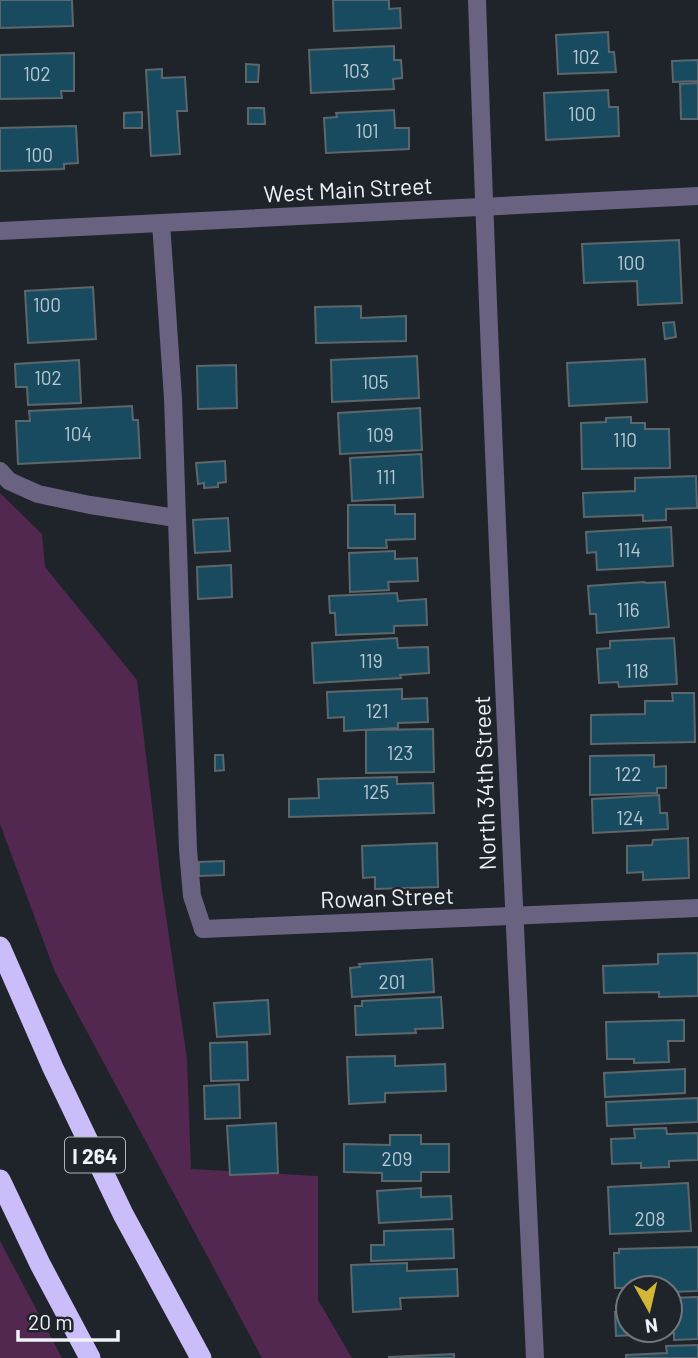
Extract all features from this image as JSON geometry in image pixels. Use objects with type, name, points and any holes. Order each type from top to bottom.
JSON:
[{"type":"highway","name":"I 264","points":[[0,947],[53,1069],[117,1201],[201,1358]]},
{"type":"highway","points":[[0,1180],[40,1264],[90,1358]]},
{"type":"street","name":"North 34th Street","points":[[477,0],[514,917],[535,1358]]},
{"type":"street","name":"West Main Street","points":[[0,231],[698,196]]},
{"type":"street","points":[[0,471],[9,481],[38,494],[176,518],[173,398],[161,223]]},
{"type":"street","name":"Rowan Street","points":[[176,518],[188,850],[192,896],[203,929],[698,908]]},
{"type":"shaded area","points":[[0,493],[42,534],[45,567],[137,680],[161,882],[187,1059],[191,1169],[318,1176],[318,1300],[352,1358],[262,1358],[55,972],[0,824]]},
{"type":"shaded area","points":[[0,1241],[62,1358],[0,1358]]},
{"type":"building","points":[[0,0],[72,0],[73,26],[0,28]]},
{"type":"building","points":[[333,0],[389,0],[389,9],[400,8],[401,28],[334,31]]},
{"type":"building","points":[[608,32],[609,52],[614,52],[616,72],[558,74],[556,35]]},
{"type":"building","points":[[394,46],[394,60],[401,60],[402,78],[393,79],[394,89],[311,93],[309,50]]},
{"type":"building","points":[[74,53],[74,91],[61,91],[62,98],[0,99],[0,55]]},
{"type":"building","points":[[698,60],[698,81],[673,82],[672,61]]},
{"type":"building","points":[[246,64],[259,65],[258,82],[246,82]]},
{"type":"building","points":[[162,69],[162,78],[185,77],[187,111],[177,111],[180,154],[151,156],[146,70]]},
{"type":"building","points":[[698,83],[698,119],[681,119],[680,84]]},
{"type":"building","points":[[608,90],[609,107],[618,107],[619,136],[546,140],[544,93]]},
{"type":"building","points":[[248,108],[264,108],[265,124],[248,124]]},
{"type":"building","points":[[394,110],[395,128],[409,128],[409,149],[326,153],[324,118],[337,117],[336,113]]},
{"type":"building","points":[[142,112],[142,128],[124,128],[124,113]]},
{"type":"building","points":[[76,126],[78,163],[64,164],[64,169],[0,171],[0,128]]},
{"type":"building","points":[[679,240],[682,303],[638,305],[637,281],[584,283],[582,244]]},
{"type":"building","points":[[93,287],[96,339],[28,343],[25,291]]},
{"type":"building","points":[[361,306],[361,318],[406,316],[406,341],[316,343],[315,307]]},
{"type":"building","points":[[674,322],[676,337],[665,339],[663,323]]},
{"type":"building","points":[[417,356],[419,398],[332,402],[331,360]]},
{"type":"building","points":[[645,359],[647,402],[569,406],[567,363]]},
{"type":"building","points":[[79,360],[81,403],[28,405],[27,387],[16,387],[15,364]]},
{"type":"building","points":[[236,365],[237,408],[198,409],[197,366]]},
{"type":"building","points":[[132,406],[133,420],[138,420],[140,458],[18,464],[16,421],[30,421],[29,411]]},
{"type":"building","points":[[420,408],[422,450],[340,454],[338,413]]},
{"type":"building","points":[[631,417],[631,423],[645,423],[645,429],[669,429],[670,468],[582,469],[581,423]]},
{"type":"building","points":[[421,454],[423,497],[352,501],[350,458]]},
{"type":"building","points":[[225,461],[226,482],[218,483],[218,487],[204,488],[204,483],[198,484],[196,463]]},
{"type":"building","points":[[696,476],[697,508],[666,509],[666,520],[643,521],[643,515],[584,517],[583,493],[635,491],[635,478]]},
{"type":"building","points":[[348,505],[395,505],[395,514],[415,514],[415,539],[386,540],[387,548],[348,548]]},
{"type":"building","points":[[228,518],[230,551],[195,553],[193,520]]},
{"type":"building","points":[[671,527],[673,566],[597,570],[596,552],[587,553],[586,532]]},
{"type":"building","points":[[395,551],[395,559],[417,558],[418,581],[388,582],[389,590],[350,592],[349,553]]},
{"type":"building","points":[[231,565],[232,597],[198,599],[197,567]]},
{"type":"building","points":[[665,582],[669,627],[597,633],[596,614],[590,614],[588,586]]},
{"type":"building","points":[[397,593],[398,601],[426,599],[427,625],[394,626],[394,633],[336,635],[335,613],[330,613],[329,596]]},
{"type":"building","points":[[397,638],[398,648],[428,647],[429,673],[400,675],[401,678],[314,683],[312,643]]},
{"type":"building","points":[[674,638],[677,684],[619,687],[618,682],[599,683],[597,649],[610,648],[610,641]]},
{"type":"building","points":[[402,689],[402,699],[427,698],[428,722],[398,723],[398,728],[344,731],[344,717],[328,718],[327,692]]},
{"type":"building","points":[[672,693],[694,693],[695,742],[591,744],[591,715],[645,714],[645,701],[673,701]]},
{"type":"building","points":[[433,729],[434,772],[366,773],[366,730]]},
{"type":"building","points":[[215,755],[223,755],[224,770],[215,771]]},
{"type":"building","points":[[654,755],[654,767],[666,766],[666,788],[657,788],[657,793],[590,795],[590,756]]},
{"type":"building","points":[[397,777],[397,784],[433,783],[434,813],[289,817],[289,799],[319,798],[318,779]]},
{"type":"building","points":[[659,795],[660,813],[667,813],[668,829],[593,833],[592,799]]},
{"type":"building","points":[[688,838],[689,878],[643,880],[643,872],[627,873],[627,846],[652,845],[653,840]]},
{"type":"building","points":[[437,843],[438,887],[375,889],[375,877],[363,878],[362,846]]},
{"type":"building","points":[[224,861],[224,875],[199,876],[199,862]]},
{"type":"building","points":[[698,953],[698,996],[659,997],[659,992],[604,993],[603,966],[658,964],[658,954]]},
{"type":"building","points":[[432,959],[434,992],[352,997],[350,968],[360,967],[359,964]]},
{"type":"building","points":[[441,997],[443,1028],[415,1029],[416,1033],[356,1035],[355,1006],[362,1006],[362,1001]]},
{"type":"building","points":[[268,1000],[270,1034],[217,1037],[214,1003]]},
{"type":"building","points":[[684,1020],[684,1041],[668,1041],[669,1062],[634,1063],[634,1059],[607,1059],[606,1022]]},
{"type":"building","points":[[247,1042],[248,1080],[211,1081],[210,1043]]},
{"type":"building","points":[[395,1056],[395,1066],[445,1064],[446,1091],[385,1093],[385,1102],[349,1104],[347,1057]]},
{"type":"building","points":[[685,1069],[685,1093],[605,1097],[604,1073]]},
{"type":"building","points":[[239,1084],[240,1118],[205,1119],[204,1086]]},
{"type":"building","points":[[698,1098],[698,1122],[607,1126],[606,1102]]},
{"type":"building","points":[[276,1123],[278,1173],[230,1175],[227,1126]]},
{"type":"building","points":[[666,1128],[667,1134],[698,1133],[698,1160],[669,1161],[669,1167],[641,1168],[641,1163],[612,1164],[611,1139],[635,1138],[634,1129]]},
{"type":"building","points":[[390,1135],[421,1135],[421,1144],[449,1144],[449,1172],[421,1172],[421,1181],[382,1181],[382,1173],[344,1172],[344,1144],[390,1145]]},
{"type":"building","points":[[688,1183],[691,1231],[610,1234],[608,1187]]},
{"type":"building","points":[[421,1188],[421,1197],[451,1196],[452,1219],[379,1223],[377,1191]]},
{"type":"building","points":[[453,1229],[454,1258],[371,1261],[371,1245],[384,1245],[384,1231]]},
{"type":"building","points":[[698,1247],[698,1291],[684,1292],[684,1274],[615,1274],[614,1253],[619,1253],[619,1249]]},
{"type":"building","points":[[407,1263],[407,1271],[457,1269],[458,1296],[400,1298],[401,1309],[353,1312],[351,1265]]},
{"type":"building","points":[[698,1297],[698,1339],[684,1340],[684,1298]]},
{"type":"building","points":[[698,1345],[698,1358],[626,1358],[626,1355],[667,1353],[666,1346]]},
{"type":"building","points":[[454,1354],[454,1358],[389,1358],[389,1357]]}]
